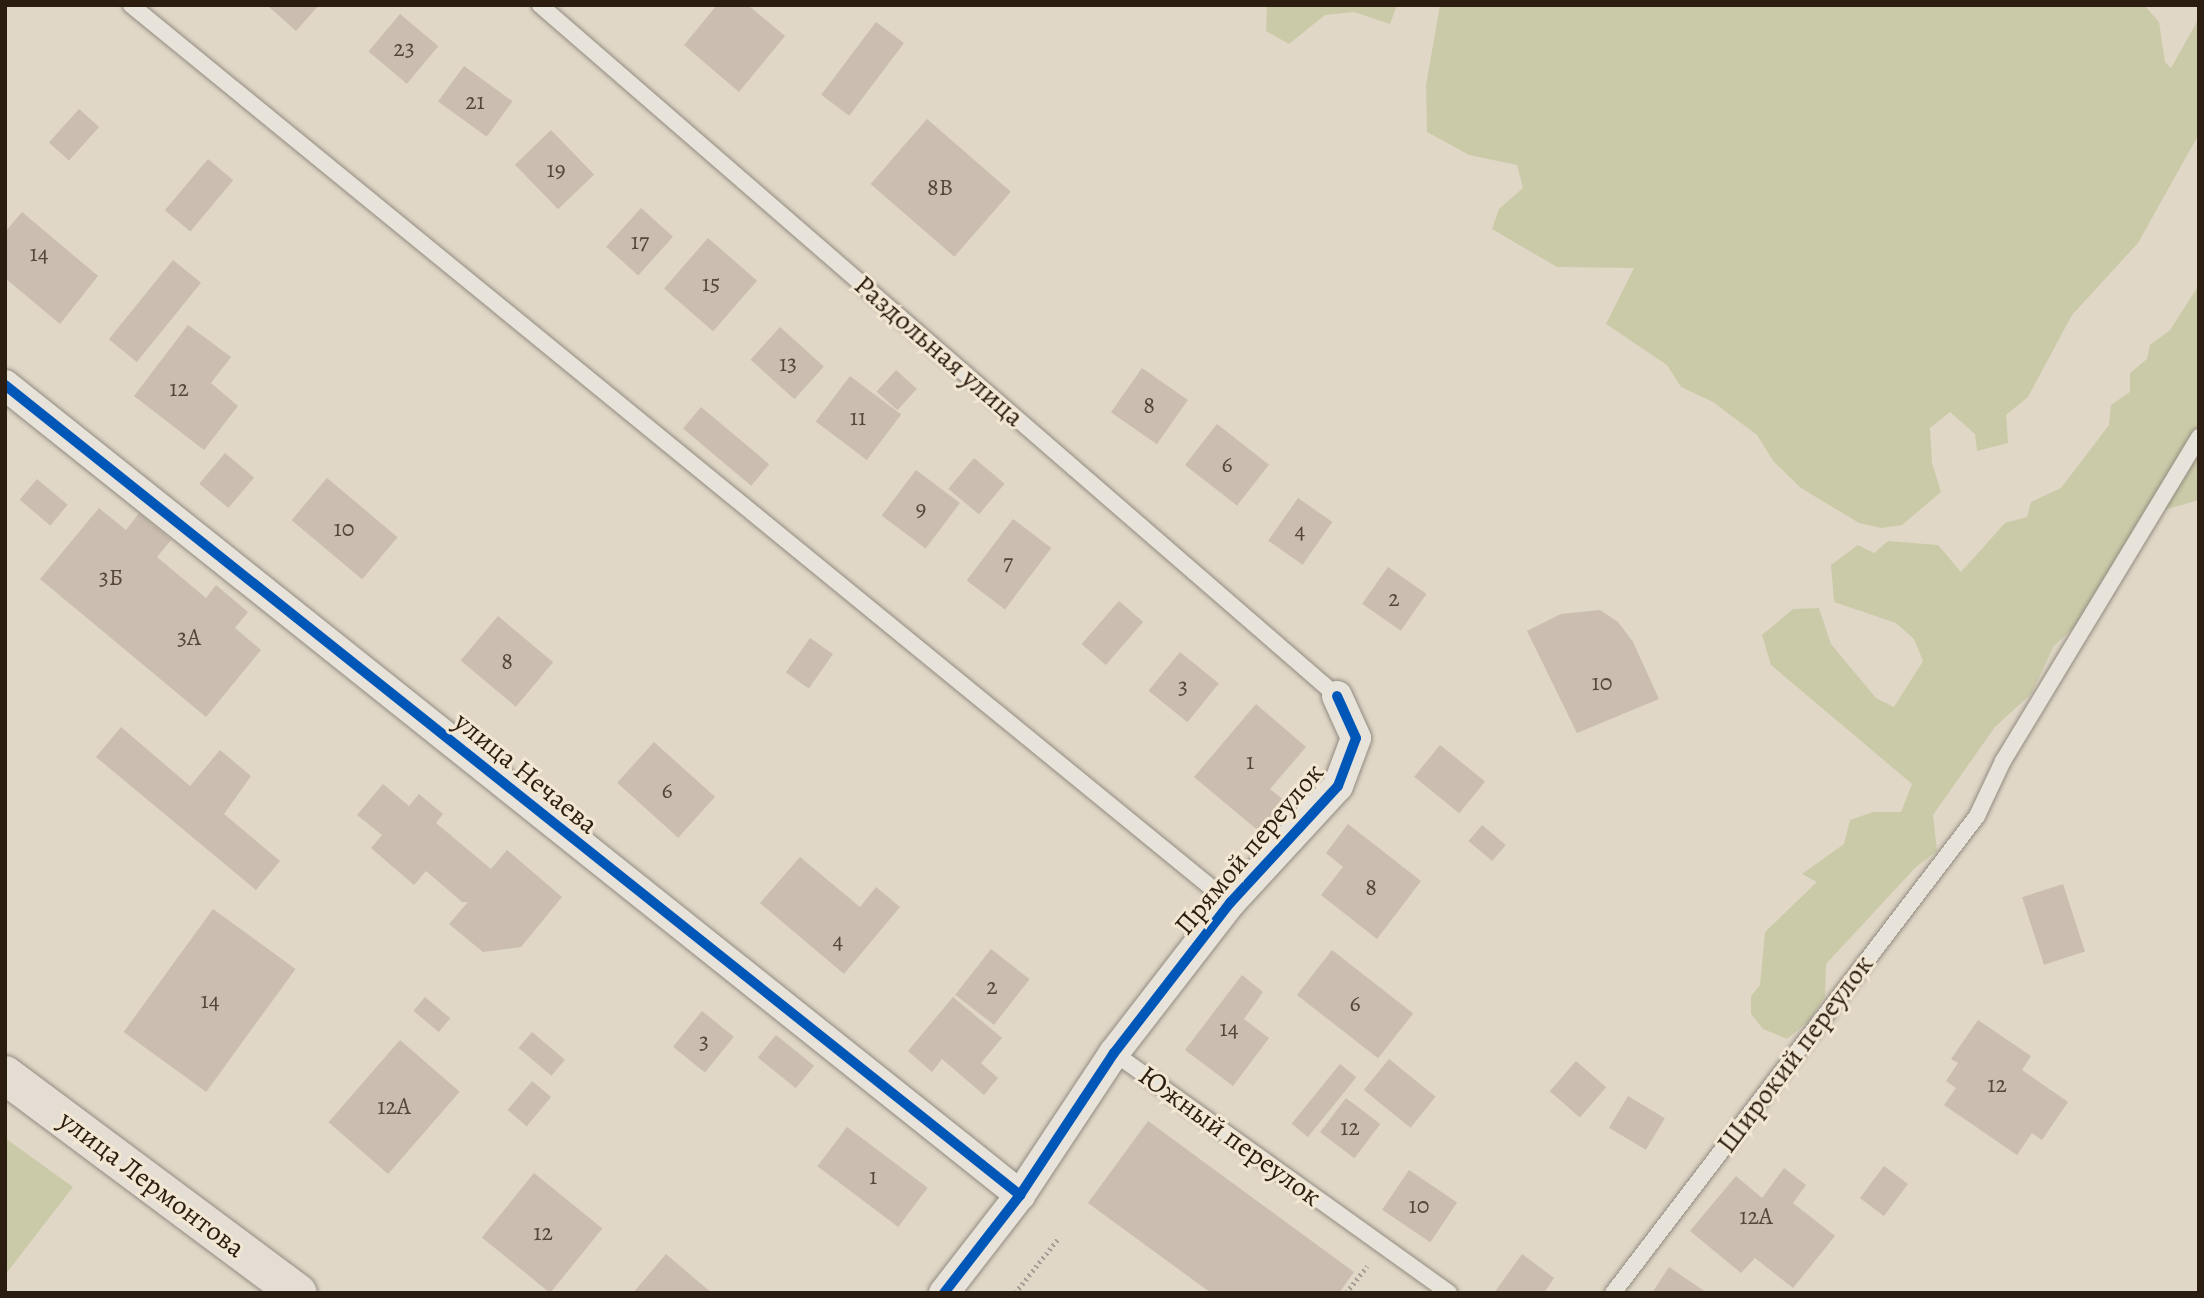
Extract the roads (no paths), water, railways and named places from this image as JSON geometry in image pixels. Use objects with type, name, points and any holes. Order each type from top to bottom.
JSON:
[{"type":"main road","name":"улица Лермонтова","points":[[5,1075],[299,1293]]},
{"type":"street","name":"улица Нечаева","points":[[5,385],[1020,1195]]},
{"type":"street","name":"Прямой переулок","points":[[1114,1052],[1230,903],[1338,786],[1356,738],[1337,696]]},
{"type":"street","name":"Южный переулок","points":[[944,1293],[1020,1195],[1114,1052]]},
{"type":"lane","points":[[131,5],[1230,903]]},
{"type":"lane","name":"Раздольная улица","points":[[540,5],[1337,696]]},
{"type":"lane","name":"Широкий переулок","points":[[1613,1293],[1977,816],[2003,761],[2199,437]]},
{"type":"lane","name":"Южный переулок","points":[[1114,1052],[1449,1293]]}]
